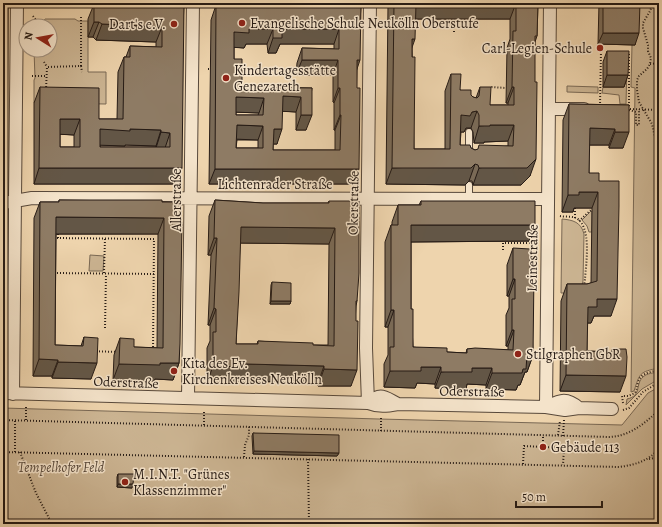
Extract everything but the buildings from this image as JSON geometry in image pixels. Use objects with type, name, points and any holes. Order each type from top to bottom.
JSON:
[{"type":"street","points":[[8,393],[9,202],[17,3]]},
{"type":"street","name":"Allerstraße","points":[[188,398],[193,3]]},
{"type":"street","name":"Okerstraße","points":[[368,403],[366,348],[370,3]]},
{"type":"street","name":"Leinestraße","points":[[546,407],[550,3]]},
{"type":"street","points":[[549,109],[600,109]]},
{"type":"street","name":"Lichtenrader Straße","points":[[9,202],[32,198],[548,199]]},
{"type":"street","name":"Oderstraße","points":[[8,393],[368,403],[376,397],[384,397],[398,404],[546,407],[565,410],[579,408],[612,409]]},
{"type":"lane","points":[[469,132],[469,162]]},
{"type":"lane","points":[[469,184],[469,199]]},
{"type":"path","points":[[653,3],[643,23],[648,51],[651,58],[650,64],[637,80],[639,102],[652,124],[659,155]]},
{"type":"path","points":[[81,16],[82,72]]},
{"type":"path","points":[[454,19],[454,32]]},
{"type":"path","points":[[600,109],[601,51]]},
{"type":"path","points":[[628,110],[629,52]]},
{"type":"path","points":[[44,62],[46,67],[46,90]]},
{"type":"path","points":[[650,64],[659,63]]},
{"type":"path","points":[[46,67],[81,66]]},
{"type":"path","points":[[208,69],[215,69]]},
{"type":"path","points":[[32,76],[46,76]]},
{"type":"path","points":[[486,91],[492,87],[506,88]]},
{"type":"path","points":[[628,110],[636,112],[636,125],[639,125],[639,109]]},
{"type":"path","points":[[628,110],[659,110]]},
{"type":"path","points":[[575,208],[575,218]]},
{"type":"path","points":[[580,221],[592,209]]},
{"type":"path","points":[[560,216],[575,218],[580,221],[584,227],[586,234],[586,256],[583,288]]},
{"type":"path","points":[[150,234],[150,239]]},
{"type":"path","points":[[586,234],[592,234]]},
{"type":"path","points":[[54,238],[105,238],[154,239],[153,354],[54,350],[54,238]]},
{"type":"path","points":[[105,238],[105,328]]},
{"type":"path","points":[[503,250],[503,244],[531,243]]},
{"type":"path","points":[[586,256],[591,256]]},
{"type":"path","points":[[54,273],[154,274]]},
{"type":"path","points":[[585,279],[591,279]]},
{"type":"path","points":[[622,396],[628,396],[635,393],[639,380],[646,373],[659,370]]},
{"type":"path","points":[[612,409],[622,410],[629,408],[642,392],[659,382]]},
{"type":"path","points":[[26,407],[26,420]]},
{"type":"path","points":[[3,420],[563,436],[618,436],[636,429],[659,410]]},
{"type":"path","points":[[204,412],[204,425]]},
{"type":"path","points":[[381,414],[381,431]]},
{"type":"path","points":[[558,435],[559,423],[563,418],[563,436]]},
{"type":"path","points":[[15,420],[15,452]]},
{"type":"path","points":[[244,457],[245,445],[249,435],[250,426]]},
{"type":"path","points":[[543,435],[543,447]]},
{"type":"path","points":[[523,464],[524,446],[564,448],[563,465]]},
{"type":"path","points":[[3,452],[624,466],[637,464],[645,460],[652,456],[659,448]]},
{"type":"path","points":[[20,452],[36,493],[52,524]]},
{"type":"path","points":[[645,460],[659,457]]},
{"type":"path","points":[[308,459],[309,524]]},
{"type":"green space","points":[[635,3],[659,3],[659,368],[641,374],[634,391],[631,392],[635,88],[631,87]]},
{"type":"green space","points":[[58,19],[88,21],[88,72],[106,72],[106,104],[34,103],[34,58],[58,58]]},
{"type":"green space","points":[[627,63],[626,104],[620,104],[619,95],[602,93],[603,87],[624,87]]},
{"type":"green space","points":[[567,86],[598,87],[598,93],[567,92]]},
{"type":"green space","points":[[591,211],[592,232],[589,232],[587,226],[582,220]]},
{"type":"green space","points":[[562,219],[570,220],[579,224],[584,234],[582,285],[567,293],[561,293]]},
{"type":"green space","points":[[90,255],[104,256],[103,271],[89,271]]},
{"type":"green space","points":[[659,372],[659,379],[642,389],[626,405],[627,399],[637,393],[639,383],[643,377]]},
{"type":"green space","name":"Tempelhofer Feld","points":[[659,387],[659,524],[3,524],[3,408],[622,425],[648,393]]},
{"type":"place","name":"Evangelische Schule Neukölln Oberstufe","points":[[242,23]]},
{"type":"place","name":"Dart's e.V.","points":[[174,24]]},
{"type":"place","name":"Carl-Legien-Schule","points":[[600,48]]},
{"type":"place","name":"Kindertagesstätte Genezareth","points":[[226,78]]},
{"type":"place","name":"Stilgraphen GbR","points":[[518,354]]},
{"type":"place","name":"Kita des Ev. Kirchenkreises Neukölln","points":[[174,371]]},
{"type":"place","name":"Gebäude 113","points":[[543,447]]},
{"type":"place","name":"M.I.N.T. \"Grünes Klassenzimmer\"","points":[[125,482]]}]
